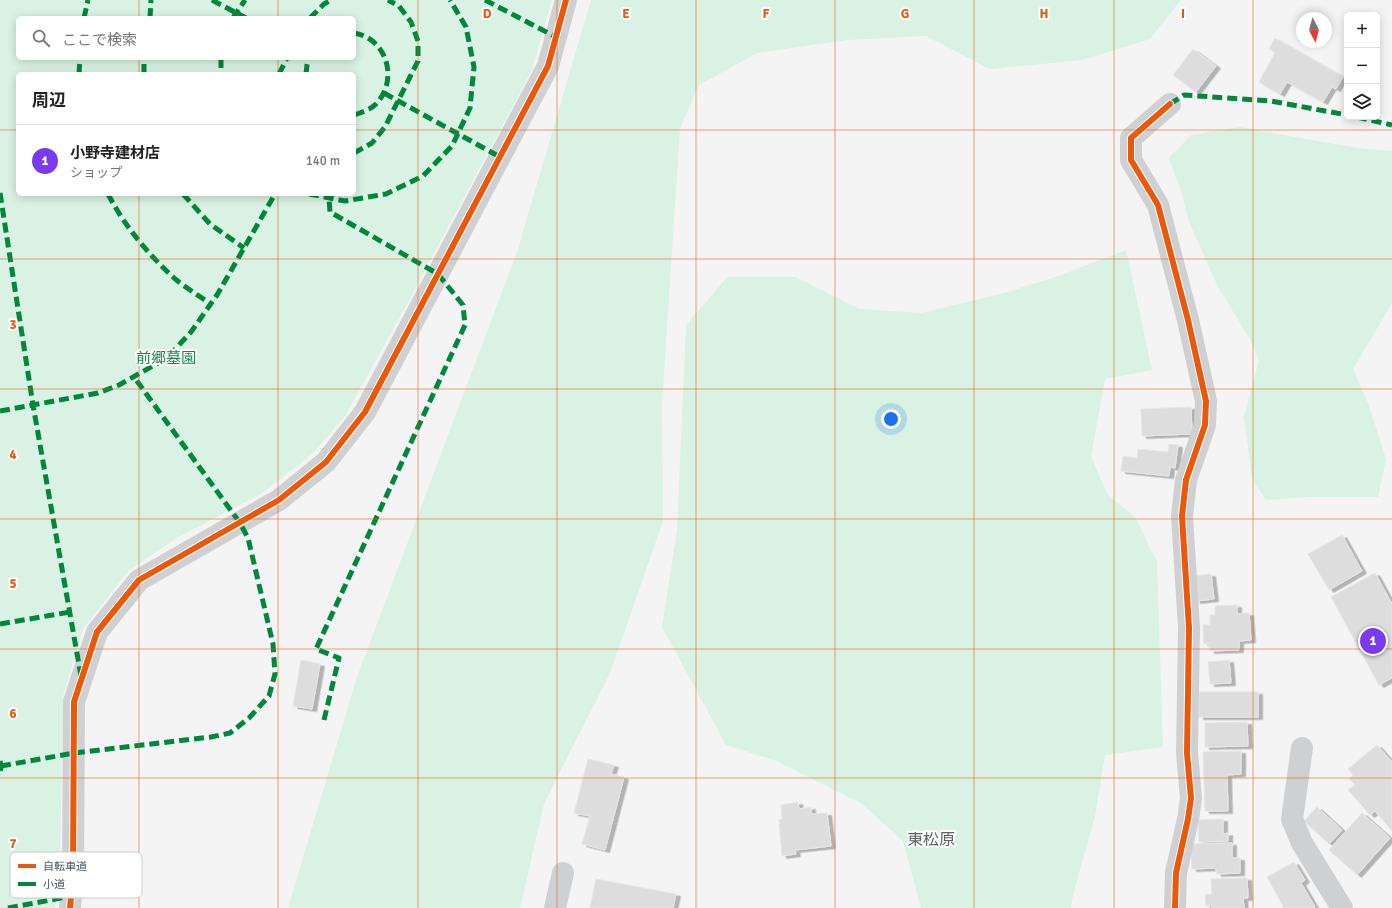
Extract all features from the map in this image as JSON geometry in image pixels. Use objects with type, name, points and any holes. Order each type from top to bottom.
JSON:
[{"type":"street","points":[[73,852],[74,702],[97,632],[139,580],[279,500],[326,462],[365,412],[548,66],[566,0]]},
{"type":"street","points":[[1170,104],[1131,138],[1131,160],[1158,205],[1188,320],[1206,401],[1205,425],[1186,480],[1182,516],[1189,628],[1187,753],[1192,798],[1176,873],[1175,908]]},
{"type":"street","points":[[1302,748],[1292,819],[1302,843],[1342,908]]},
{"type":"street","points":[[555,908],[563,873]]},
{"type":"street","points":[[70,908],[71,898]]},
{"type":"green space","name":"前郷墓園","points":[[0,0],[552,0],[532,70],[407,304],[345,416],[313,453],[264,492],[175,539],[128,571],[83,629],[63,696],[60,852],[10,852],[10,898],[56,898],[55,908],[0,908]]},
{"type":"green space","points":[[591,0],[1181,0],[1150,39],[1083,60],[990,69],[926,36],[847,40],[757,53],[699,85],[680,128],[662,404],[663,521],[610,673],[544,804],[520,908],[288,908],[357,677],[517,252]]},
{"type":"green space","points":[[1240,127],[1357,148],[1392,151],[1392,303],[1353,369],[1368,403],[1386,459],[1378,497],[1310,497],[1266,500],[1252,479],[1244,416],[1259,360],[1251,341],[1218,287],[1189,222],[1182,194],[1169,158],[1191,135]]},
{"type":"green space","points":[[1126,250],[1152,370],[1105,379],[1091,456],[1107,494],[1135,517],[1157,562],[1163,747],[1105,755],[1095,816],[1073,895],[1071,908],[921,908],[903,841],[862,804],[774,760],[726,745],[662,627],[677,531],[686,325],[727,277],[796,277],[860,309],[921,313],[1004,293],[1056,277]]},
{"type":"building","points":[[1275,38],[1343,77],[1336,89],[1332,87],[1323,102],[1287,82],[1280,94],[1259,82],[1275,53],[1269,49]]},
{"type":"building","points":[[1193,49],[1216,66],[1196,92],[1173,75]]},
{"type":"building","points":[[1191,407],[1192,434],[1142,436],[1141,409]]},
{"type":"building","points":[[1169,444],[1178,445],[1175,468],[1170,467],[1169,476],[1121,471],[1123,456],[1137,458],[1138,449],[1168,452]]},
{"type":"building","points":[[1342,535],[1362,571],[1329,590],[1308,554]]},
{"type":"building","points":[[1375,573],[1392,604],[1392,678],[1379,685],[1331,597]]},
{"type":"building","points":[[1211,574],[1214,599],[1196,601],[1192,576]]},
{"type":"building","points":[[1237,605],[1237,614],[1249,613],[1251,640],[1239,641],[1239,650],[1210,651],[1209,643],[1204,644],[1203,625],[1210,625],[1210,615],[1215,615],[1215,606]]},
{"type":"building","points":[[301,660],[320,664],[312,709],[293,706]]},
{"type":"building","points":[[1229,660],[1231,683],[1210,684],[1208,662]]},
{"type":"building","points":[[1199,692],[1258,692],[1258,717],[1199,717]]},
{"type":"building","points":[[1247,722],[1248,746],[1205,747],[1205,723]]},
{"type":"building","points":[[1377,745],[1392,762],[1392,831],[1375,811],[1370,815],[1348,790],[1355,785],[1349,779],[1353,775],[1348,769]]},
{"type":"building","points":[[1241,751],[1241,774],[1227,775],[1228,811],[1205,811],[1203,752]]},
{"type":"building","points":[[588,759],[614,765],[611,774],[624,777],[605,850],[582,844],[590,816],[574,813]]},
{"type":"building","points":[[798,802],[799,809],[811,807],[811,814],[827,813],[831,846],[795,850],[796,854],[782,856],[779,820],[782,819],[781,805]]},
{"type":"building","points":[[1317,807],[1342,830],[1329,844],[1304,821]]},
{"type":"building","points":[[1362,813],[1390,838],[1357,875],[1329,850]]},
{"type":"building","points":[[1223,819],[1223,834],[1228,833],[1228,841],[1199,842],[1198,820]]},
{"type":"building","points":[[1232,843],[1232,858],[1240,858],[1240,873],[1217,874],[1216,868],[1192,869],[1191,844]]},
{"type":"building","points":[[1294,862],[1305,880],[1301,883],[1315,907],[1313,908],[1284,908],[1267,877]]},
{"type":"building","points":[[1247,878],[1248,898],[1243,898],[1244,908],[1212,908],[1212,905],[1206,906],[1205,894],[1212,894],[1211,879]]},
{"type":"building","points":[[596,879],[676,894],[673,908],[590,908]]},
{"type":"marked path","points":[[84,16],[88,0]]},
{"type":"marked path","points":[[150,16],[151,0]]},
{"type":"marked path","points":[[212,0],[242,16]]},
{"type":"marked path","points":[[234,16],[245,0]]},
{"type":"marked path","points":[[312,16],[324,4],[331,0]]},
{"type":"marked path","points":[[356,152],[372,143],[385,127],[418,61],[418,41],[411,22],[399,6],[388,0]]},
{"type":"marked path","points":[[319,196],[345,201],[386,194],[423,176],[452,146],[470,108],[474,67],[466,27],[450,0]]},
{"type":"marked path","points":[[485,0],[556,37]]},
{"type":"marked path","points":[[356,34],[375,43],[382,51],[388,72],[387,83],[383,94],[376,104],[369,109],[356,114]]},
{"type":"marked path","points":[[79,72],[80,60]]},
{"type":"marked path","points":[[144,60],[144,72]]},
{"type":"marked path","points":[[221,60],[221,72]]},
{"type":"marked path","points":[[280,72],[286,60]]},
{"type":"marked path","points":[[306,72],[308,60]]},
{"type":"marked path","points":[[384,93],[500,157]]},
{"type":"marked path","points":[[1170,104],[1184,95],[1271,101],[1344,114]]},
{"type":"marked path","points":[[1370,120],[1392,125]]},
{"type":"marked path","points":[[0,193],[33,405],[81,676]]},
{"type":"marked path","points":[[109,196],[129,228],[163,268],[186,288],[211,304]]},
{"type":"marked path","points":[[185,196],[210,224],[244,248]]},
{"type":"marked path","points":[[0,411],[98,393],[119,385],[167,358],[191,332],[217,295],[274,196]]},
{"type":"marked path","points":[[324,720],[339,658],[316,649],[465,325],[463,305],[438,274],[330,212],[329,198]]},
{"type":"marked path","points":[[1,766],[74,753],[211,737],[230,733],[249,718],[269,696],[275,674],[273,644],[248,538],[240,523],[134,377]]},
{"type":"marked path","points":[[0,624],[70,612]]},
{"type":"marked path","points":[[0,761],[0,774]]},
{"type":"marked path","points":[[8,908],[61,898]]},
{"type":"cycle path","points":[[73,852],[74,702],[97,632],[139,580],[279,500],[326,462],[365,412],[548,66],[566,0]]},
{"type":"cycle path","points":[[1170,104],[1131,138],[1131,160],[1158,205],[1188,320],[1206,401],[1205,425],[1186,480],[1182,516],[1189,628],[1187,753],[1191,798],[1176,873],[1175,908]]},
{"type":"cycle path","points":[[70,908],[71,898]]},
{"type":"place","name":"小野寺建材店","points":[[1373,641]]},
{"type":"district","name":"東松原","points":[[931,840]]}]
